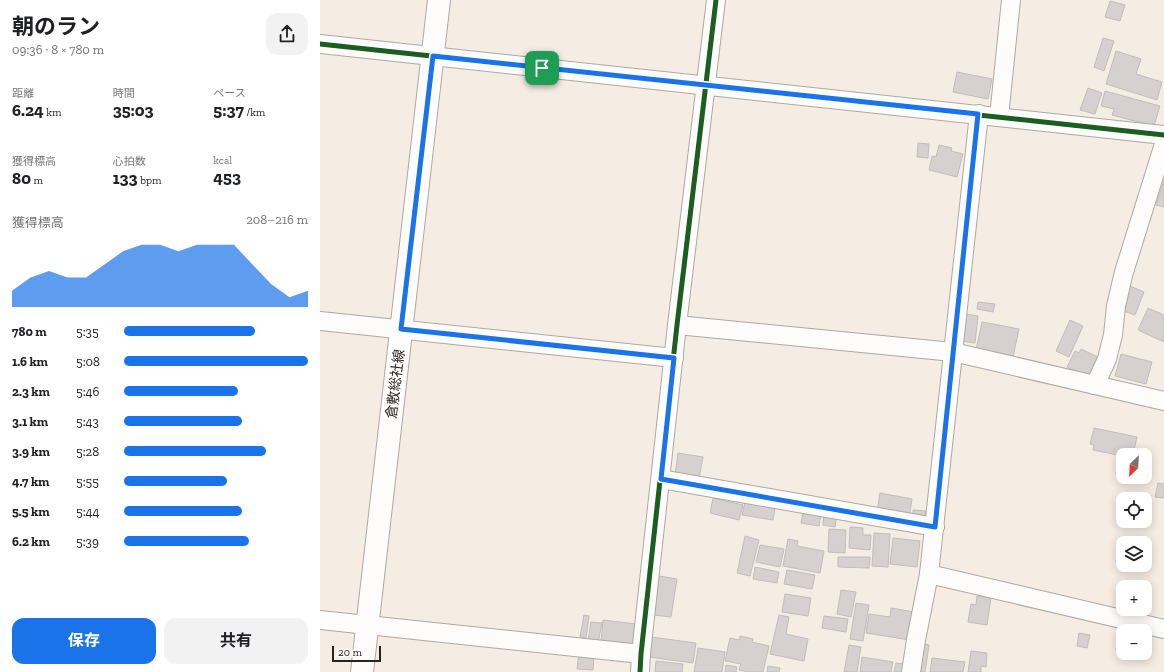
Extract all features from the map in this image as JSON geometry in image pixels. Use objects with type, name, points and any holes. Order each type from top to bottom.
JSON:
[{"type":"main road","name":"倉敷総社線","points":[[362,672],[439,0]]},
{"type":"street","points":[[640,672],[677,325],[716,0]]},
{"type":"street","points":[[999,117],[1011,0]]},
{"type":"street","points":[[320,44],[1164,135]]},
{"type":"street","points":[[911,672],[930,574],[978,114]]},
{"type":"street","points":[[1095,385],[1107,359],[1113,335],[1116,306],[1124,272],[1164,144]]},
{"type":"street","points":[[320,321],[674,358]]},
{"type":"street","points":[[677,325],[953,352],[1164,401]]},
{"type":"street","points":[[661,479],[935,527]]},
{"type":"street","points":[[930,574],[1164,629]]},
{"type":"street","points":[[320,620],[641,654]]},
{"type":"building","points":[[1110,1],[1125,5],[1120,21],[1105,17]]},
{"type":"building","points":[[1103,38],[1114,41],[1104,71],[1094,67]]},
{"type":"building","points":[[1116,51],[1141,59],[1136,74],[1162,82],[1157,100],[1106,84]]},
{"type":"building","points":[[957,72],[992,79],[988,99],[953,92]]},
{"type":"building","points":[[1088,88],[1102,93],[1095,114],[1080,110]]},
{"type":"building","points":[[1105,91],[1160,106],[1154,126],[1112,115],[1114,109],[1101,106]]},
{"type":"building","points":[[918,143],[929,144],[928,158],[917,157]]},
{"type":"building","points":[[939,145],[952,148],[951,151],[963,154],[957,177],[929,170],[932,156],[936,157]]},
{"type":"building","points":[[1164,180],[1164,207],[1156,205]]},
{"type":"building","points":[[1130,286],[1144,292],[1135,315],[1121,310]]},
{"type":"building","points":[[978,302],[995,304],[993,312],[977,309]]},
{"type":"building","points":[[1148,308],[1164,315],[1164,342],[1138,330]]},
{"type":"building","points":[[966,314],[978,316],[975,343],[962,341]]},
{"type":"building","points":[[1070,320],[1083,326],[1069,357],[1056,351]]},
{"type":"building","points":[[982,322],[1019,329],[1013,357],[976,350]]},
{"type":"building","points":[[1081,349],[1100,358],[1091,378],[1067,367],[1075,351],[1079,353]]},
{"type":"building","points":[[1121,354],[1152,362],[1146,384],[1115,376]]},
{"type":"building","points":[[1094,428],[1137,437],[1135,448],[1116,448],[1116,455],[1093,450],[1094,445],[1090,444]]},
{"type":"building","points":[[678,453],[703,457],[699,479],[675,475]]},
{"type":"building","points":[[1158,483],[1164,484],[1164,498],[1155,497]]},
{"type":"building","points":[[880,493],[912,499],[909,518],[877,512]]},
{"type":"building","points":[[713,498],[743,505],[739,520],[710,513]]},
{"type":"building","points":[[745,502],[775,508],[773,520],[742,515]]},
{"type":"building","points":[[913,510],[926,511],[925,519],[913,518]]},
{"type":"building","points":[[824,511],[837,513],[835,527],[823,525]]},
{"type":"building","points":[[803,512],[821,514],[819,526],[801,523]]},
{"type":"building","points":[[850,527],[863,528],[863,535],[871,535],[870,550],[849,548]]},
{"type":"building","points":[[829,529],[846,530],[845,553],[828,552]]},
{"type":"building","points":[[874,533],[890,534],[888,567],[872,566]]},
{"type":"building","points":[[745,536],[759,540],[750,576],[737,573]]},
{"type":"building","points":[[893,538],[920,541],[917,567],[890,564]]},
{"type":"building","points":[[788,539],[798,541],[797,546],[824,551],[820,573],[783,566]]},
{"type":"building","points":[[760,545],[784,549],[780,567],[756,562]]},
{"type":"building","points":[[838,557],[870,557],[869,568],[838,567]]},
{"type":"building","points":[[755,567],[779,572],[777,583],[753,579]]},
{"type":"building","points":[[787,570],[815,575],[812,589],[784,584]]},
{"type":"building","points":[[659,576],[677,579],[671,617],[654,615]]},
{"type":"building","points":[[841,590],[856,592],[851,617],[837,614]]},
{"type":"building","points":[[785,594],[811,598],[808,616],[782,612]]},
{"type":"building","points":[[977,596],[991,598],[987,625],[968,622],[971,604],[976,605]]},
{"type":"building","points":[[856,603],[869,605],[863,641],[850,639]]},
{"type":"building","points":[[891,608],[914,612],[910,640],[866,633],[869,614],[890,617]]},
{"type":"building","points":[[584,615],[589,616],[586,638],[580,637]]},
{"type":"building","points":[[779,615],[789,617],[786,634],[808,639],[804,661],[770,654]]},
{"type":"building","points":[[824,616],[848,619],[846,632],[822,628]]},
{"type":"building","points":[[603,620],[636,624],[634,646],[601,642]]},
{"type":"building","points":[[591,622],[602,623],[598,643],[588,641]]},
{"type":"building","points":[[1079,633],[1090,635],[1087,648],[1077,646]]},
{"type":"building","points":[[740,636],[753,639],[752,642],[769,646],[763,672],[739,670],[741,664],[725,661],[730,638],[739,640]]},
{"type":"building","points":[[651,637],[696,643],[693,663],[648,657]]},
{"type":"building","points":[[919,643],[929,645],[925,672],[915,672]]},
{"type":"building","points":[[849,645],[861,647],[857,672],[844,672]]},
{"type":"building","points":[[698,648],[725,652],[722,672],[694,672]]},
{"type":"building","points":[[971,651],[987,653],[986,667],[981,666],[981,672],[968,672]]},
{"type":"building","points":[[579,653],[594,655],[593,670],[577,669]]},
{"type":"building","points":[[862,657],[893,662],[891,672],[860,672]]},
{"type":"building","points":[[932,658],[965,662],[963,672],[930,672]]},
{"type":"building","points":[[656,661],[683,664],[682,672],[655,672]]},
{"type":"building","points":[[896,663],[905,664],[904,672],[894,672]]},
{"type":"building","points":[[726,665],[737,667],[736,672],[725,672]]},
{"type":"building","points":[[768,666],[780,668],[779,672],[767,672]]},
{"type":"cycle path","points":[[640,672],[677,325],[716,0]]},
{"type":"cycle path","points":[[320,44],[1164,135]]},
{"type":"route","points":[[433,56],[542,68],[978,114],[935,527],[661,479],[674,358],[401,329],[433,56]]}]
